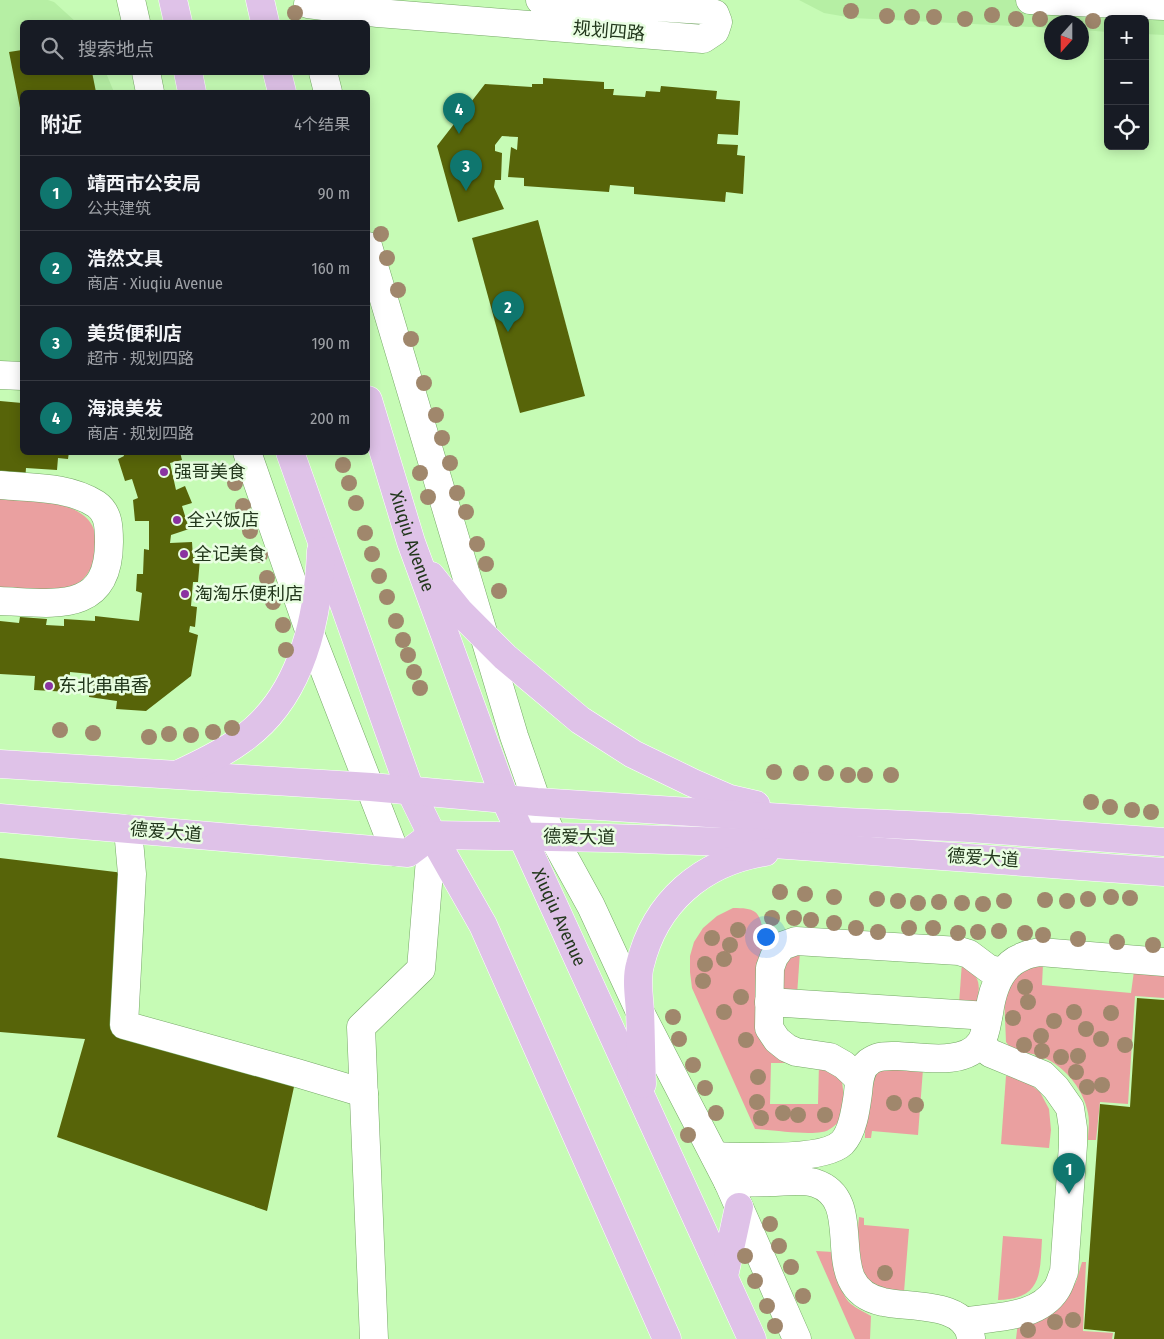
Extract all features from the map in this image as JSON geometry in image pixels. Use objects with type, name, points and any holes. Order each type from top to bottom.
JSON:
[{"type":"main road","points":[[174,0],[178,20]]},
{"type":"main road","points":[[260,0],[265,20]]},
{"type":"main road","points":[[278,75],[282,90]]},
{"type":"main road","name":"Xiuqiu Avenue","points":[[370,412],[418,561],[505,799],[752,1339]]},
{"type":"main road","points":[[291,455],[410,790],[432,835],[484,925],[668,1339]]},
{"type":"main road","points":[[177,774],[220,754],[242,740],[258,726],[282,698],[305,652],[310,633],[316,605],[321,539]]},
{"type":"main road","points":[[418,561],[460,612],[484,636],[580,720],[633,754],[730,799],[814,820]]},
{"type":"main road","name":"德爱大道","points":[[0,764],[371,787],[537,802],[969,828],[1164,842]]},
{"type":"main road","name":"德爱大道","points":[[0,818],[408,853],[432,835],[523,836],[738,842],[1164,872]]},
{"type":"main road","points":[[644,1103],[640,1045],[639,966],[662,913],[676,895],[697,878],[720,864],[745,855],[808,846]]},
{"type":"main road","points":[[724,1276],[739,1207]]},
{"type":"street","points":[[131,0],[136,20]]},
{"type":"street","name":"规划四路","points":[[540,0],[704,10],[715,14],[723,11]]},
{"type":"street","points":[[1030,0],[1164,6]]},
{"type":"street","name":"规划四路","points":[[309,9],[703,39],[715,31],[723,11]]},
{"type":"street","points":[[147,75],[150,90]]},
{"type":"street","points":[[324,75],[328,90]]},
{"type":"street","points":[[370,253],[514,736],[537,802],[553,837],[591,906],[640,1012],[728,1182],[797,1339]]},
{"type":"street","points":[[0,375],[20,376]]},
{"type":"street","points":[[248,455],[310,633],[395,852]]},
{"type":"street","points":[[0,485],[62,490],[96,505],[107,516],[109,554],[105,571],[95,589],[80,599],[50,603],[0,600]]},
{"type":"street","points":[[128,829],[132,874],[124,1025],[364,1093]]},
{"type":"street","points":[[374,1339],[361,1027],[421,969],[432,835]]},
{"type":"street","points":[[859,1079],[844,1064],[830,1057],[796,1052],[777,1040],[769,1028],[770,968],[774,957],[782,946],[796,940],[959,951],[969,954],[989,969],[1002,972]]},
{"type":"street","points":[[714,1156],[756,1157],[815,1154],[841,1144],[848,1134],[855,1111],[859,1079],[864,1068],[872,1060],[883,1056],[960,1057],[970,1052],[981,1043],[986,1029],[991,998],[1002,972],[1022,956],[1040,952],[1164,962]]},
{"type":"street","points":[[769,1002],[988,1016]]},
{"type":"street","points":[[728,1182],[799,1181],[816,1184],[829,1192],[838,1202],[843,1215],[845,1261],[850,1279],[860,1292],[871,1299],[938,1309],[954,1314],[968,1331],[1024,1313],[1044,1303],[1057,1290],[1064,1272],[1073,1128],[1070,1108],[1056,1088],[1042,1075],[990,1053],[981,1043]]},
{"type":"shaded area","points":[[0,0],[48,0],[54,2],[74,20],[20,20],[20,75],[107,75],[113,90],[20,90],[20,366],[0,363]]},
{"type":"shaded area","points":[[799,0],[1164,0],[1164,35],[1149,34],[1149,15],[1104,15],[1104,32],[1089,31],[1089,15],[1044,15],[1044,28],[853,18],[824,13]]},
{"type":"shaded area","points":[[0,498],[58,504],[84,516],[92,526],[96,544],[93,564],[80,582],[60,590],[0,588]]},
{"type":"shaded area","points":[[733,908],[751,910],[760,919],[763,932],[762,1038],[794,1063],[771,1063],[770,1104],[818,1104],[819,1063],[831,1067],[842,1082],[844,1097],[841,1120],[828,1130],[807,1133],[755,1129],[692,988],[690,956],[694,942],[703,928],[717,916]]},
{"type":"shaded area","points":[[800,952],[797,995],[776,993],[789,956]]},
{"type":"shaded area","points":[[962,962],[977,980],[979,990],[977,1004],[959,1004]]},
{"type":"shaded area","points":[[1043,964],[1042,985],[1131,993],[1134,971],[1164,974],[1164,998],[1135,996],[1128,1104],[1100,1102],[1096,1140],[1088,1140],[1088,1113],[1081,1094],[1070,1077],[1046,1059],[1016,1050],[1006,1042],[1004,995],[1011,981],[1025,967]]},
{"type":"shaded area","points":[[889,1067],[923,1069],[918,1135],[872,1131],[871,1138],[865,1138],[866,1102],[869,1084],[877,1071]]},
{"type":"shaded area","points":[[1006,1076],[1021,1077],[1040,1092],[1049,1109],[1051,1130],[1049,1148],[1001,1144]]},
{"type":"shaded area","points":[[859,1217],[864,1218],[864,1225],[909,1229],[904,1292],[867,1286],[855,1260]]},
{"type":"shaded area","points":[[1003,1236],[1042,1239],[1039,1273],[1031,1289],[1023,1295],[1012,1299],[998,1300]]},
{"type":"shaded area","points":[[816,1251],[833,1252],[838,1280],[843,1294],[853,1306],[871,1316],[870,1339],[855,1339]]},
{"type":"shaded area","points":[[1082,1262],[1086,1262],[1083,1331],[1113,1333],[1112,1339],[1016,1339],[1018,1322],[1065,1300],[1076,1282]]},
{"type":"building","points":[[20,50],[20,75],[93,75],[96,90],[20,90],[20,108],[9,52]]},
{"type":"building","points":[[543,78],[604,82],[604,89],[614,89],[613,95],[645,97],[646,91],[660,92],[661,86],[717,91],[716,99],[740,101],[738,135],[718,134],[717,144],[738,145],[737,155],[745,156],[743,194],[726,192],[725,202],[634,194],[634,187],[610,185],[609,192],[524,186],[524,178],[508,177],[511,147],[517,150],[518,137],[502,136],[495,145],[495,151],[502,153],[501,180],[495,180],[494,187],[504,209],[458,222],[437,146],[485,84],[532,87],[532,84],[543,84]]},
{"type":"building","points":[[538,220],[585,396],[520,413],[472,238]]},
{"type":"building","points":[[0,401],[20,403],[20,455],[69,455],[68,459],[58,458],[57,470],[26,468],[25,481],[0,471]]},
{"type":"building","points":[[181,455],[182,460],[170,463],[176,490],[185,486],[192,503],[182,506],[189,529],[171,535],[170,543],[192,542],[193,557],[200,559],[198,582],[193,582],[191,606],[197,607],[195,627],[190,626],[189,632],[198,635],[191,676],[146,711],[116,709],[117,701],[89,697],[91,674],[70,672],[69,692],[34,690],[35,676],[0,674],[0,621],[19,623],[20,617],[47,619],[46,625],[64,626],[64,619],[95,621],[95,616],[139,621],[142,593],[136,591],[137,574],[143,574],[144,549],[149,550],[149,521],[135,521],[133,500],[138,498],[132,479],[125,481],[118,459],[124,456]]},
{"type":"building","points":[[0,858],[132,874],[124,1025],[297,1073],[267,1211],[57,1137],[85,1039],[0,1032]]},
{"type":"building","points":[[1137,998],[1164,1000],[1164,1339],[1114,1339],[1115,1332],[1084,1329],[1100,1104],[1130,1107]]},
{"type":"place","name":"海浪美发","points":[[459,134]]},
{"type":"place","name":"美货便利店","points":[[466,191]]},
{"type":"place","name":"浩然文具","points":[[508,332]]},
{"type":"place","name":"强哥美食","points":[[164,472]]},
{"type":"place","name":"全兴饭店","points":[[177,520]]},
{"type":"place","name":"全记美食","points":[[184,554]]},
{"type":"place","name":"淘淘乐便利店","points":[[185,594]]},
{"type":"place","name":"东北串串香","points":[[49,686]]},
{"type":"place","name":"靖西市公安局","points":[[1069,1194]]}]
